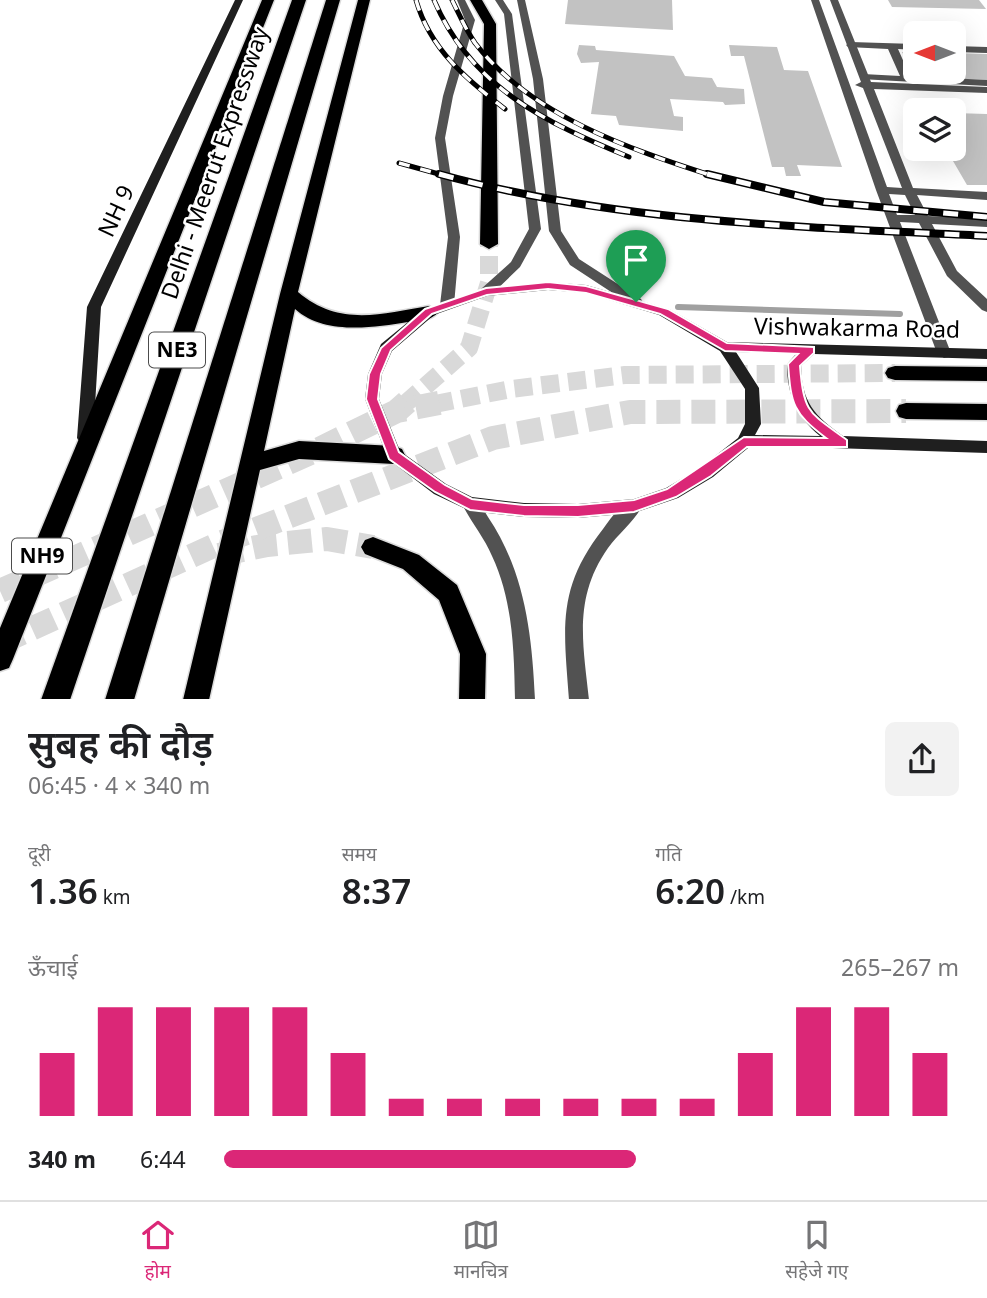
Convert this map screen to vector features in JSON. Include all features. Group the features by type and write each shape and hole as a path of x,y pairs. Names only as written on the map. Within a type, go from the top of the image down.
{"highway":[{"name":"NH9","path":"0,659 268,0"},
{"name":"Delhi - Meerut Expressway","path":"55,699 299,0"},
{"name":"NE3","path":"118,699 333,0"},
{"path":"196,699 289,294 364,0"},
{"path":"476,0 490,24 489,244"},
{"path":"289,294 312,314 364,323 429,312"},
{"path":"895,373 987,374"},
{"path":"906,411 987,412"},
{"path":"252,463 299,450 394,455"},
{"path":"373,547 411,562 447,593 473,654 472,699"}],"main road":[{"name":"NH 9","path":"84,453 94,307 239,0"},
{"path":"548,286 586,289 664,312 725,347 752,388 753,424 744,442 707,472 672,493 634,506 578,511 524,510 470,504 440,489 394,455 372,399 375,374 386,348 429,312 447,305 486,292 548,286"},
{"name":"Vishwakarma Road","path":"725,347 987,354"},
{"path":"810,350 794,364 797,400 811,420 842,444"},
{"path":"744,442 987,447"}],"street":[{"path":"447,305 454,237 440,138 448,96 470,20 461,0"},
{"path":"486,292 516,264 535,229 508,13 499,0"},
{"path":"521,0 538,79 555,231 574,262 636,302"},
{"path":"815,0 882,190 944,353"},
{"path":"834,0 909,192 951,273 987,307"},
{"path":"851,46 903,47"},
{"path":"892,47 903,72"},
{"path":"966,49 987,50"},
{"path":"845,84 903,79"},
{"path":"865,81 987,90"},
{"path":"966,82 987,83"},
{"path":"882,190 987,196"},
{"path":"893,218 987,223"},
{"path":"470,504 491,533 516,592 523,626 526,699"},
{"path":"579,699 573,618 580,584 593,554 611,528 634,506"}],"building":[{"path":"568,0 672,0 673,30 565,24"},
{"path":"888,0 979,0 986,9 892,7"},
{"path":"579,45 595,46 596,50 674,56 685,76 712,78 717,87 744,89 745,104 725,105 723,102 670,99 674,116 683,117 683,131 619,125 616,116 591,114 599,62 581,63 577,54"},
{"path":"729,45 777,47 784,70 808,71 842,167 797,165 801,176 786,176 784,167 772,167 744,56 731,56"},
{"path":"966,53 987,54 987,80 966,79"},
{"path":"966,113 987,114 987,185 967,185 953,161 966,161"}],"waterway":[{"path":"678,307 900,314"}],"tunnel":[{"path":"405,404 469,348 489,283 489,244"},
{"path":"435,404 511,389 625,375 895,373"},
{"path":"398,410 407,402"},
{"path":"0,591 315,451 397,411 444,402"},
{"path":"0,643 220,543 493,438 630,412 906,411"},
{"path":"219,555 267,545 327,539 373,547"}],"railway":[{"path":"416,0 430,33 451,62 505,109"},
{"path":"434,0 468,56 490,79 541,115 629,157"},
{"path":"452,0 475,43 498,68 552,110 615,141 707,174"},
{"path":"399,163 446,176"},
{"path":"439,174 506,190 642,213 780,225 987,236"},
{"path":"707,174 824,202 987,217"},
{"path":"707,174 713,176"}],"route":[{"path":"548,286 586,289 636,302 664,312 725,347 810,350 794,364 793,384 797,400 811,420 842,444 771,440 744,442 707,472 672,493 634,506 578,511 524,510 470,504 440,489 394,455 372,399 375,374 386,348 429,312 486,292 548,286"}]}
